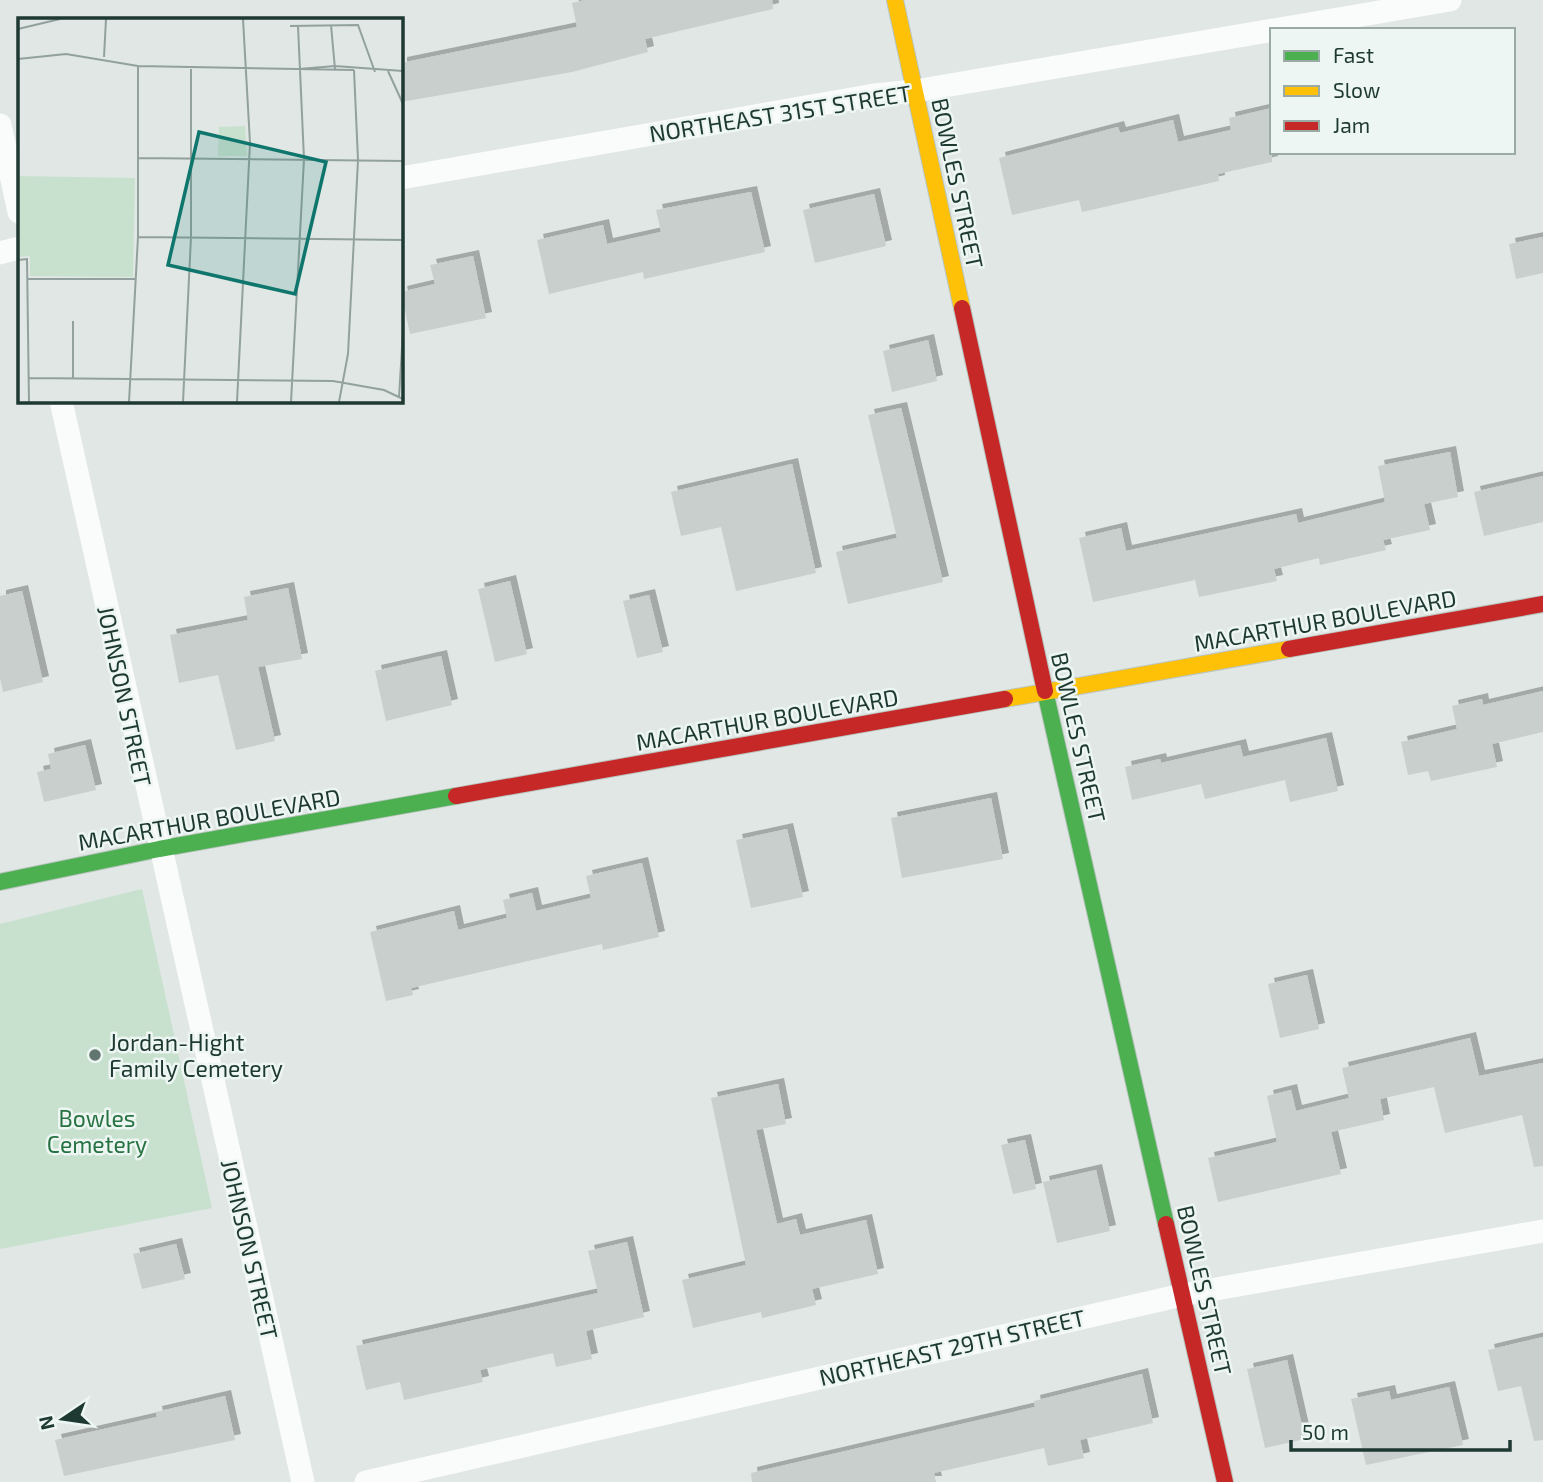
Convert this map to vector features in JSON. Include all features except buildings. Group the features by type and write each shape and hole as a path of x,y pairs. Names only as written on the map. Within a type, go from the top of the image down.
{"main road":[{"name":"BOWLES STREET","path":"895,0 1045,693 1226,1482"},
{"name":"MACARTHUR BOULEVARD","path":"0,882 159,849 1543,604"}],"street":[{"name":"NORTHEAST 31ST STREET","path":"1285,28 1450,0"},
{"name":"NORTHEAST 31ST STREET","path":"402,178 874,95 915,91 1270,31"},
{"path":"0,125 18,207"},
{"path":"0,253 18,248"},
{"name":"JOHNSON STREET","path":"61,402 159,849 303,1482"},
{"name":"NORTHEAST 29TH STREET","path":"366,1482 1182,1296 1543,1231"}],"green space":[{"name":"Bowles Cemetery","path":"142,889 212,1208 0,1249 0,924"}],"traffic: fast":[{"path":"1045,691 1166,1224"},
{"path":"0,882 159,849 456,796"}],"traffic: slow":[{"path":"895,0 962,308"},
{"path":"1005,699 1289,649"}],"traffic: jam":[{"path":"962,308 1045,691"},
{"path":"1289,649 1543,604"},
{"path":"456,796 1005,699"},
{"path":"1166,1224 1225,1482"}],"place":[{"name":"Jordan-Hight Family Cemetery","path":"95,1055"}]}
